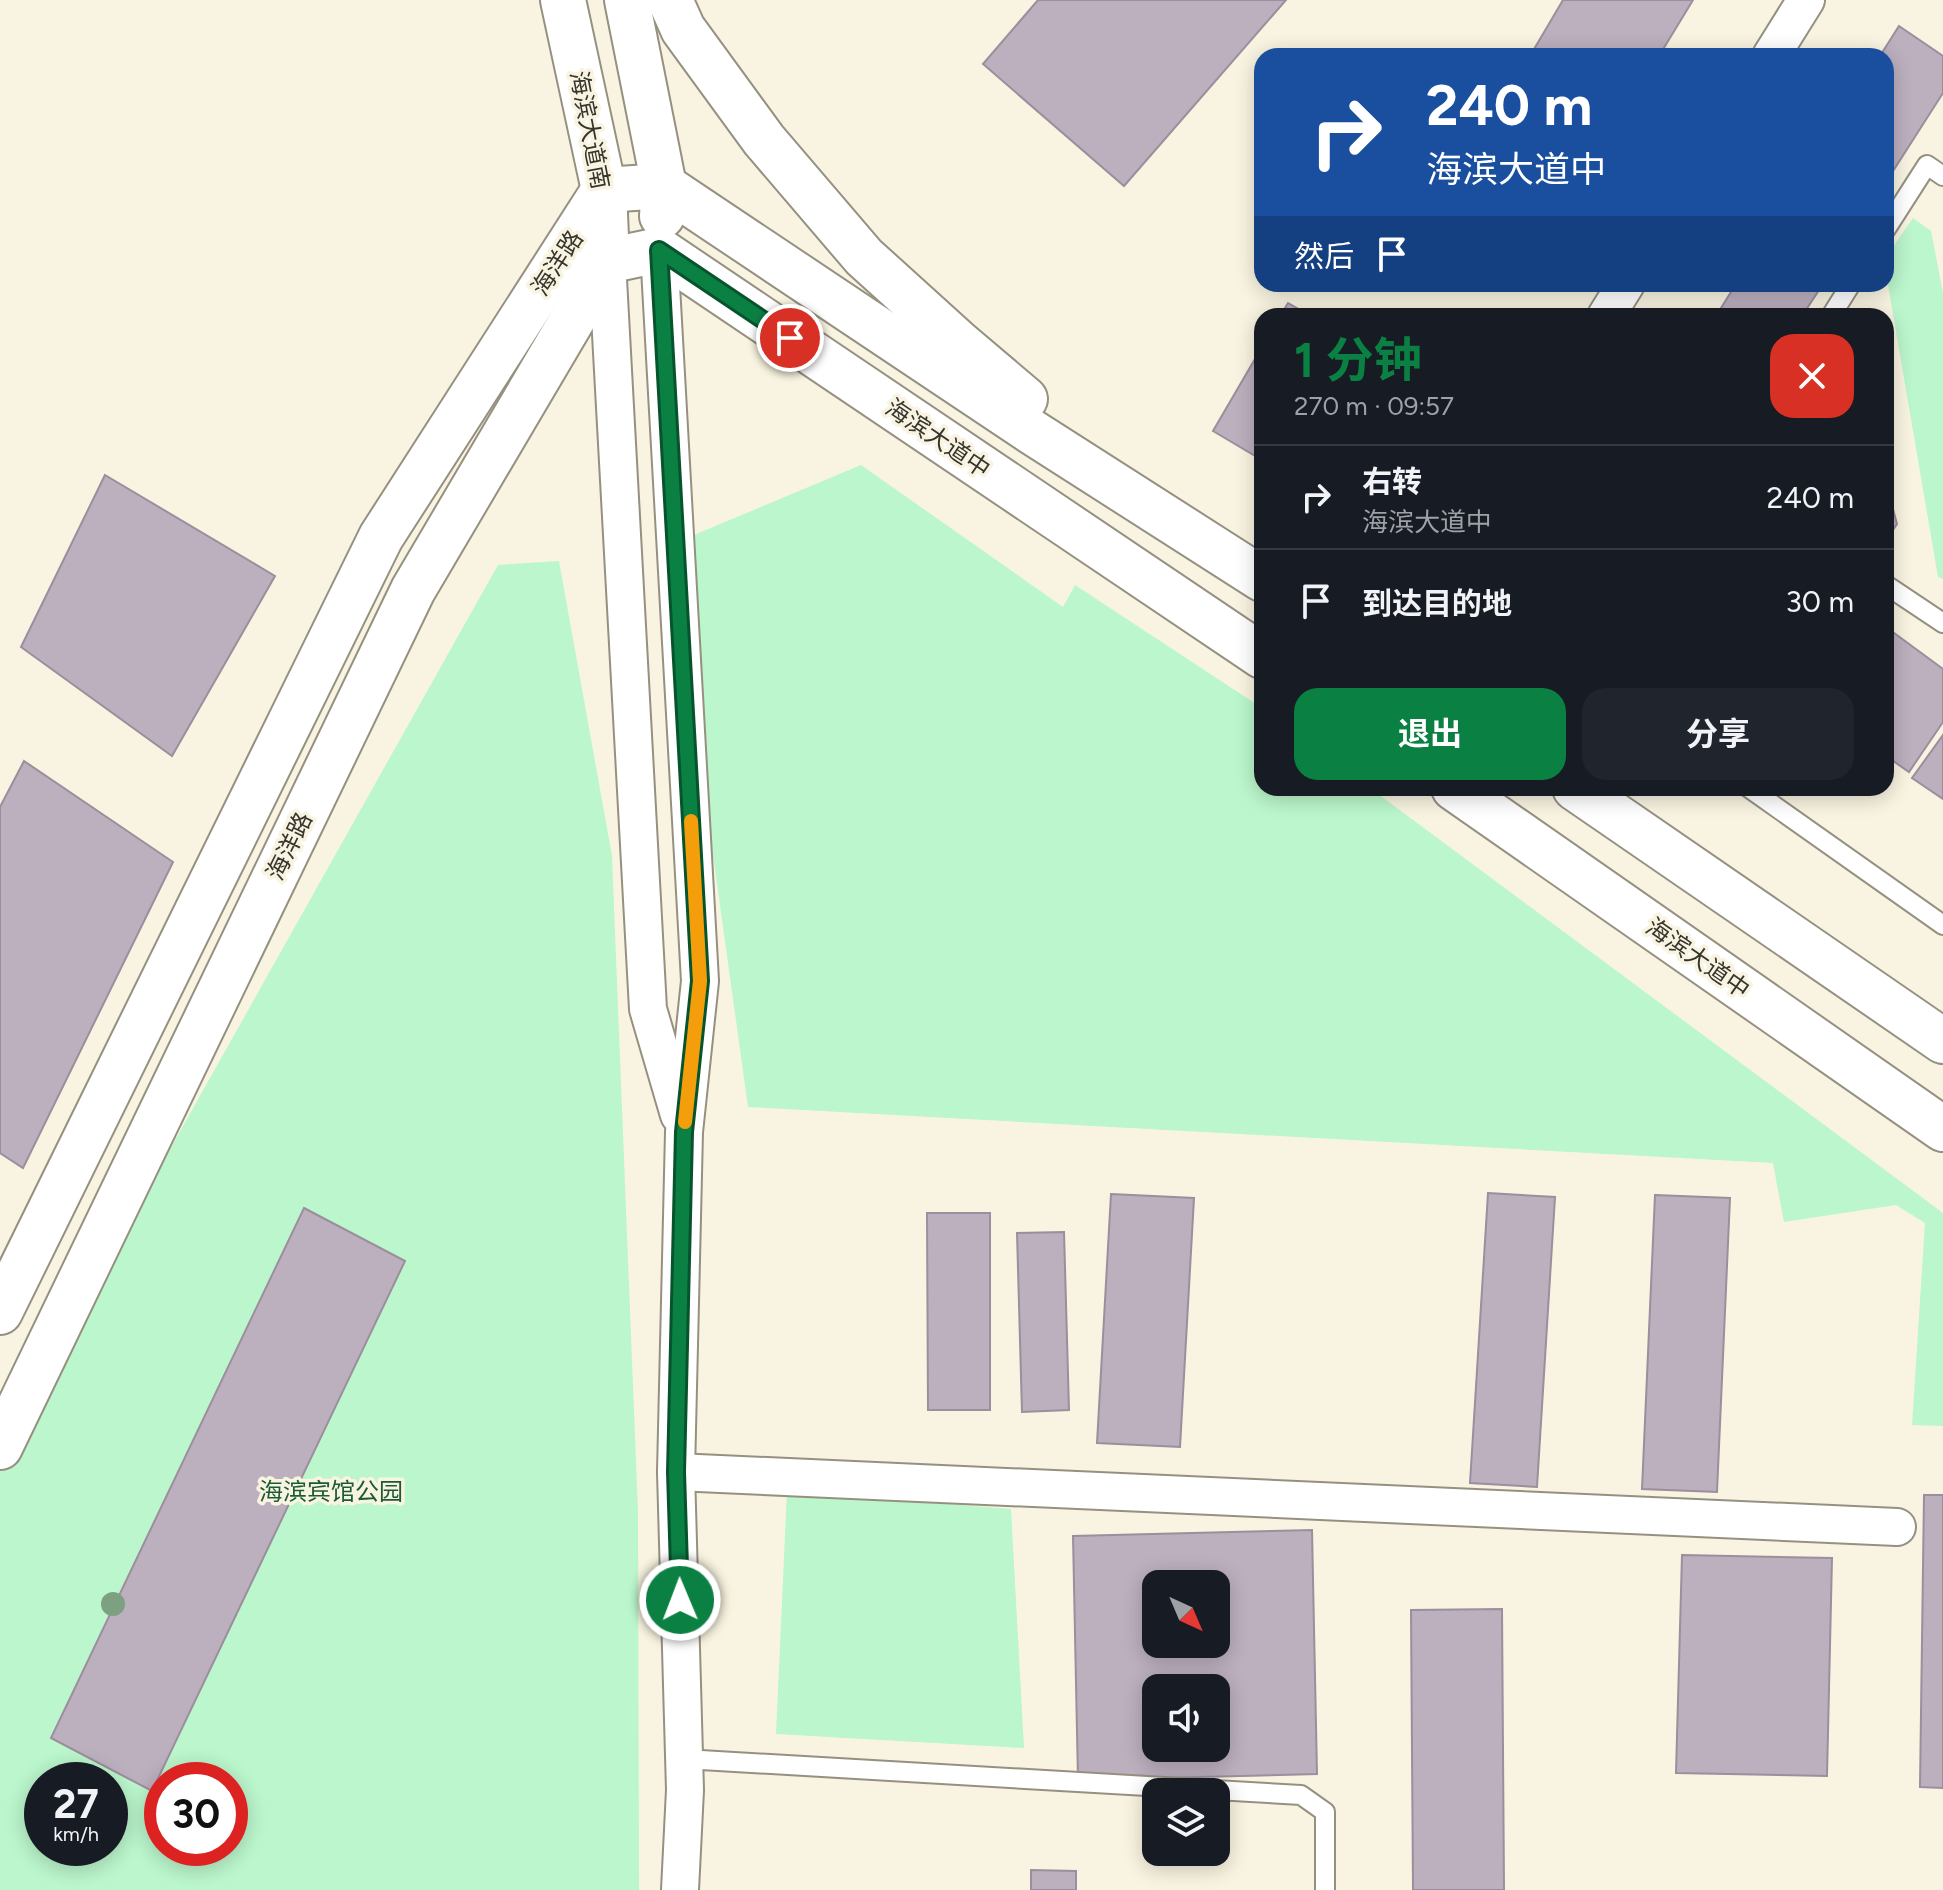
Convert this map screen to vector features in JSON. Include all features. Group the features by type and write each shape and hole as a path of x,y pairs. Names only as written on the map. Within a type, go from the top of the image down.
{"main road":[{"name":"海滨大道南","path":"563,0 604,190 607,261"},
{"path":"607,261 659,250 664,186 627,0"},
{"path":"670,0 683,29 764,140 864,257 959,343 1171,521"},
{"path":"604,190 664,186 1032,432 1254,574"},
{"name":"海洋路","path":"0,1312 381,537 604,190"},
{"name":"海滨大道中","path":"659,250 1254,651"},
{"name":"海洋路","path":"0,1447 413,590 607,261"},
{"name":"海滨大道中","path":"1465,796 1943,1129"},
{"path":"1587,796 1943,1041"}],"street":[{"path":"1776,48 1806,0"},
{"path":"659,250 700,981 684,1132 676,1472 685,1790 680,1890"},
{"path":"607,261 648,1009 684,1132"},
{"path":"676,1472 1897,1527"}],"lane":[{"path":"1894,217 1927,165 1943,176"},
{"path":"1894,590 1943,623"},
{"path":"1760,796 1943,925"},
{"path":"684,1759 1301,1795 1325,1812 1325,1890"}],"green space":[{"path":"1913,218 1931,231 1943,293 1943,579 1938,577 1889,292 1894,292 1894,245"},
{"path":"861,465 1063,607 1075,585 1254,703 1254,796 1381,796 1943,1213 1943,1426 1912,1425 1925,1223 1896,1205 1784,1222 1773,1163 748,1107 670,545"},
{"name":"海滨宾馆公园","path":"559,561 612,856 638,1512 639,1890 0,1890 0,1452 498,565"},
{"path":"787,1491 1011,1509 1024,1748 776,1734"}],"building":[{"path":"1038,0 1286,0 1124,186 983,64"},
{"path":"1563,0 1693,0 1664,48 1535,48"},
{"path":"1899,26 1943,56 1943,93 1894,170 1894,48 1885,48"},
{"path":"1731,292 1818,292 1807,308 1721,308"},
{"path":"1254,361 1254,455 1213,431"},
{"path":"105,475 275,576 172,756 21,647"},
{"path":"1894,633 1943,669 1943,722 1909,772 1894,762"},
{"path":"1943,735 1943,799 1912,778"},
{"path":"24,761 173,862 23,1168 0,1153 0,807"},
{"path":"1488,1193 1555,1197 1537,1487 1470,1483"},
{"path":"1111,1194 1194,1198 1180,1447 1097,1443"},
{"path":"1655,1195 1730,1198 1717,1492 1642,1489"},
{"path":"304,1208 405,1261 166,1762 144,1762 144,1787 128,1778 128,1762 97,1762 51,1738"},
{"path":"927,1213 990,1213 990,1410 928,1410"},
{"path":"1064,1232 1069,1410 1022,1412 1017,1233"},
{"path":"1924,1495 1943,1495 1943,1788 1920,1787"},
{"path":"1312,1530 1317,1774 1078,1780 1073,1536"},
{"path":"1682,1555 1832,1558 1827,1776 1676,1773"},
{"path":"1502,1609 1504,1890 1413,1890 1411,1610"},
{"path":"1031,1870 1076,1871 1076,1890 1031,1890"}],"slow traffic":[{"path":"685,1122 700,981 691,821"}],"route":[{"path":"680,1600 676,1472 684,1132 700,981 659,250 790,338"}]}
